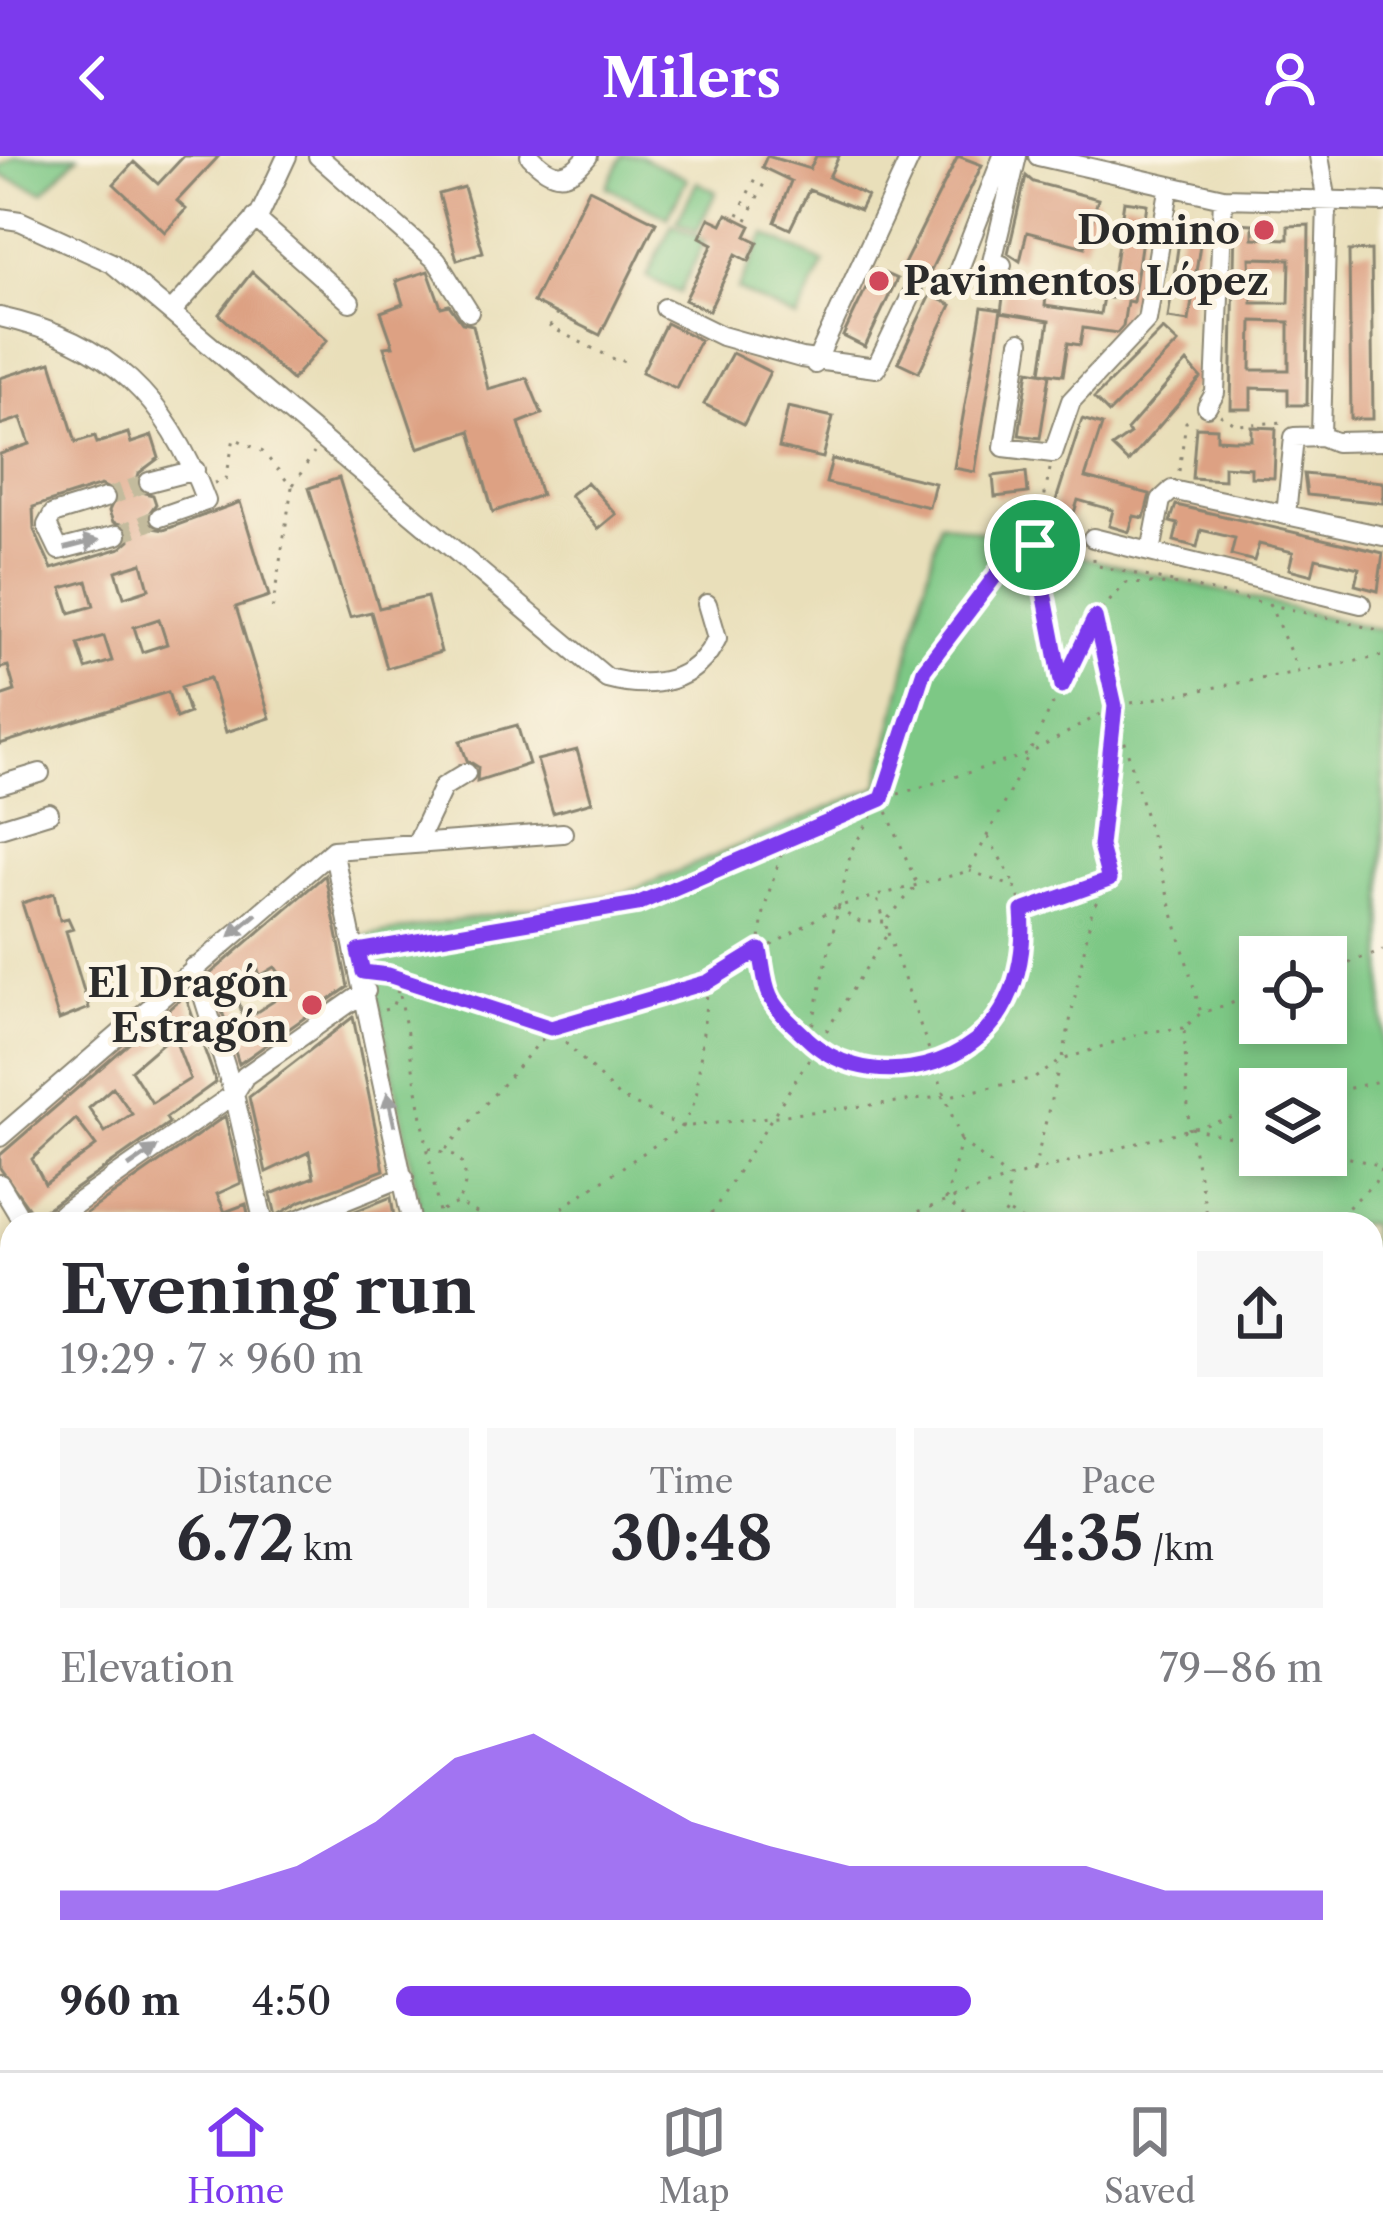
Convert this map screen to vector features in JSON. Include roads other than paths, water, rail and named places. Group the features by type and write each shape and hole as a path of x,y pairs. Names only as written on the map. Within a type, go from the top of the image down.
{"street":[{"path":"172,311 255,218 287,156"},
{"path":"319,156 437,261 470,312"},
{"path":"530,156 547,173 560,177 571,174 588,156"},
{"path":"815,363 911,156"},
{"path":"952,286 1003,156"},
{"path":"1003,265 992,262 1017,156"},
{"path":"1038,156 1169,190 1223,198 1383,202"},
{"path":"1319,156 1327,202 1328,439"},
{"path":"1020,342 1004,447 1053,453 1071,401 1147,320 1169,190"},
{"path":"1207,407 1215,393 1223,198"},
{"path":"0,218 85,248 172,311 607,677 654,684 697,668 716,638 707,604"},
{"path":"255,218 350,302"},
{"path":"665,308 722,336 815,363 876,368 913,292"},
{"path":"0,317 35,326 116,367 148,392 176,428 201,486"},
{"path":"1286,514 1294,437 1383,441 1383,424"},
{"path":"149,482 201,486"},
{"path":"160,517 201,486"},
{"path":"1151,552 1161,500 1172,490 1383,536"},
{"path":"105,498 53,514 46,525 59,550 117,535"},
{"path":"1094,538 1361,604"},
{"path":"0,785 40,773"},
{"path":"417,842 442,787 466,773"},
{"path":"0,828 49,813"},
{"path":"0,1137 333,850 563,833"},
{"path":"333,850 410,1212"},
{"path":"194,967 233,1094 261,1212"},
{"path":"64,1212 233,1094 245,1076 364,981"},
{"path":"317,1212 404,1177"},
{"path":"0,1184 18,1212"}],"tunnel":[{"path":"105,498 149,482"},
{"path":"117,535 160,517"}],"place":[{"name":"Domino","path":"1264,230"},
{"name":"Pavimentos López","path":"879,281"},
{"name":"El Dragón Estragón","path":"312,1005"}]}
